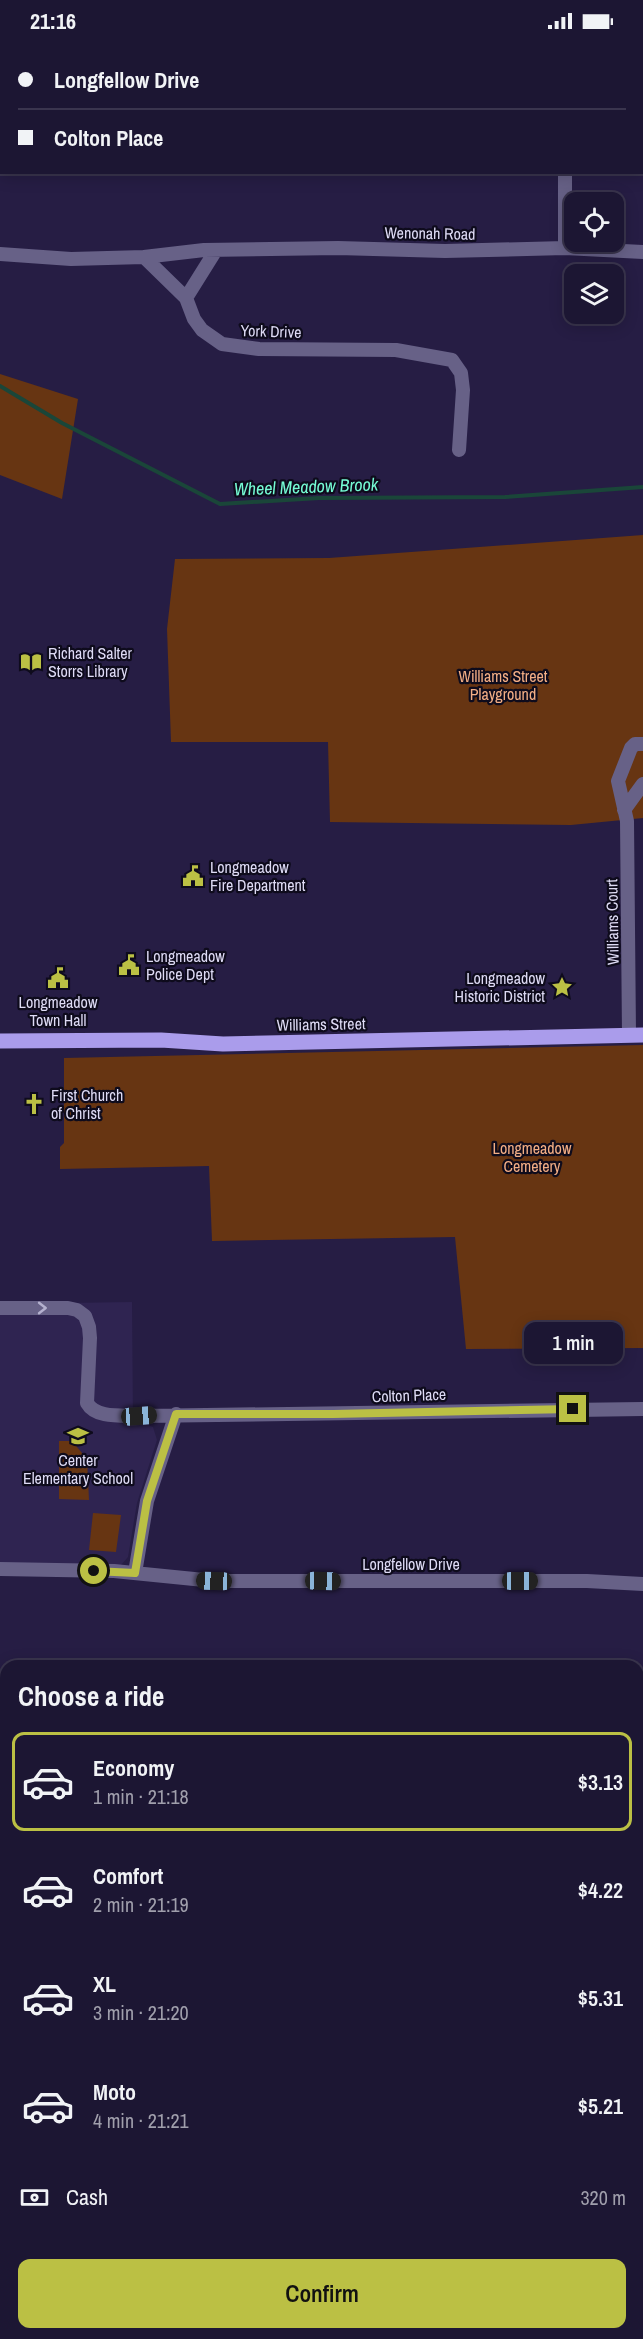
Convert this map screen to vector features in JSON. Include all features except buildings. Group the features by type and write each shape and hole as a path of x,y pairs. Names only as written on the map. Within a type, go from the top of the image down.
{"main road":[{"name":"Williams Street","path":"0,1041 161,1040 223,1044 636,1035"}],"street":[{"path":"565,174 565,192"},
{"name":"Wenonah Road","path":"144,257 216,250 367,248 455,251 564,248"},
{"path":"186,298 216,250"},
{"name":"Wenonah Road","path":"624,251 643,252"},
{"path":"0,254 71,259 144,257"},
{"name":"York Drive","path":"144,257 186,298 194,319 202,330 217,341 232,346 271,349 396,350 452,360 461,373 463,390 459,450"},
{"name":"Williams Court","path":"636,1035 627,821 619,791 620,775 631,748 634,744 643,744"},
{"path":"624,810 643,784"},
{"name":"Colton Place","path":"0,1308 68,1308 82,1314 87,1322 90,1338 87,1403 90,1408 102,1414 139,1416 643,1409"},
{"path":"135,1573 147,1501 176,1414"},
{"name":"Longfellow Drive","path":"0,1569 135,1573 214,1581 587,1581 643,1584"}],"shaded area":[{"name":"Center Elementary School","path":"132,1302 133,1422 141,1422 153,1427 157,1440 137,1503 128,1557 121,1565 0,1569 0,1304"}],"green space":[{"path":"0,374 78,399 62,499 0,475"},
{"name":"Williams Street Playground","path":"643,535 643,818 571,825 330,822 328,742 171,742 167,629 175,559 329,558"},
{"name":"Longmeadow Cemetery","path":"643,1045 643,1348 466,1349 455,1237 212,1241 209,1166 60,1169 60,1147 64,1143 64,1058"},
{"path":"59,1441 72,1441 87,1459 89,1500 59,1499"},
{"path":"93,1513 121,1515 116,1552 89,1550"}],"waterway":[{"name":"Wheel Meadow Brook","path":"0,386 62,423 220,504 319,498 505,497 643,487"}],"place":[{"name":"Richard Salter Storrs Library","path":"31,662"},
{"name":"Longmeadow Fire Department","path":"193,876"},
{"name":"Longmeadow Police Dept","path":"129,965"},
{"name":"Longmeadow Town Hall","path":"58,978"},
{"name":"Longmeadow Historic District","path":"562,987"},
{"name":"First Church of Christ","path":"34,1104"},
{"name":"Center Elementary School","path":"78,1436"}],"route":[{"path":"94,1571 135,1573 147,1501 176,1414 333,1414 573,1409"}]}
